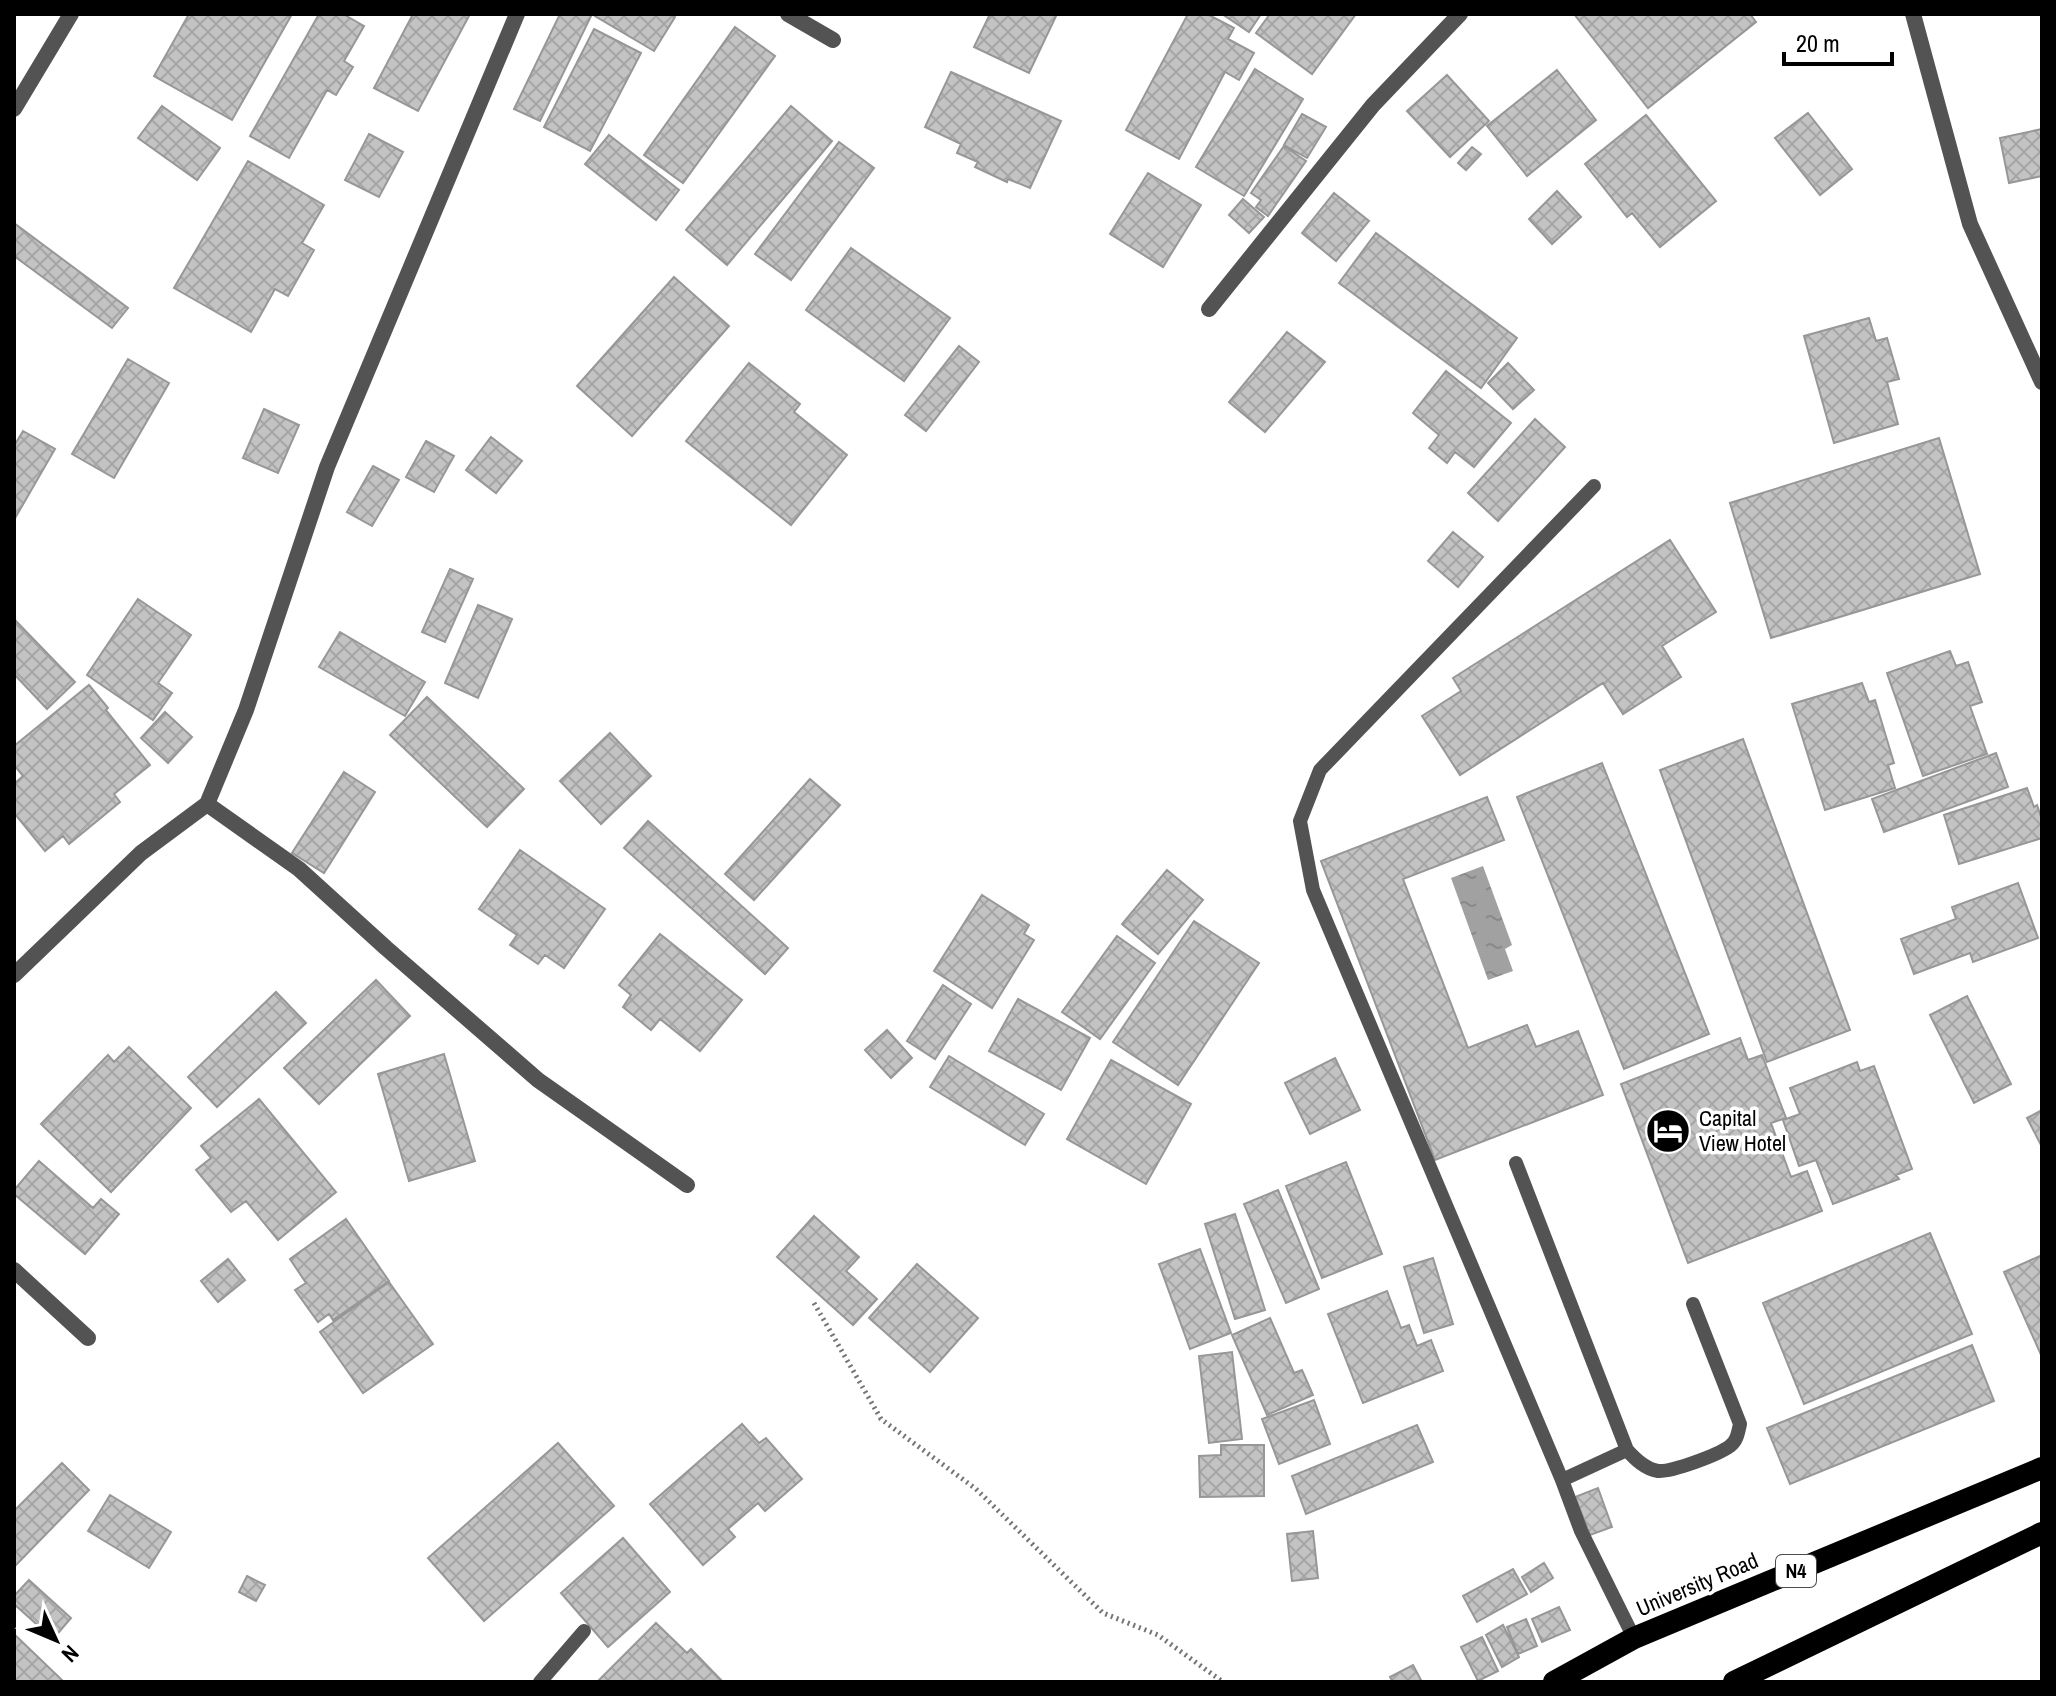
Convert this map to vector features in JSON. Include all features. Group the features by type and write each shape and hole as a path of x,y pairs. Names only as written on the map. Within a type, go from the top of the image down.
{"highway":[{"name":"University Road","path":"1554,1682 1634,1638 2042,1468"},
{"path":"1734,1682 2042,1533"}],"street":[{"path":"14,109 71,14"},
{"path":"14,975 141,853 207,804 246,710 327,467 517,14"},
{"path":"788,14 833,40"},
{"path":"1209,309 1373,105 1460,14"},
{"path":"1913,14 1970,224 2042,382"},
{"path":"207,804 299,869 538,1080 687,1185"},
{"path":"14,1270 88,1338"}],"lane":[{"path":"1594,486 1320,770 1300,821 1313,890 1581,1531 1634,1638"},
{"path":"1516,1163 1627,1450 1638,1462 1656,1471 1671,1470 1729,1447 1737,1439 1740,1424 1693,1304"},
{"path":"1562,1480 1627,1450"},
{"path":"540,1682 584,1631"}],"path":[{"path":"814,1303 881,1419 976,1489 1103,1613 1158,1635 1223,1682"}],"water":[{"path":"1483,866 1512,945 1505,949 1513,971 1488,980 1451,878"}],"building":[{"path":"189,14 292,14 232,120 154,76"},
{"path":"319,14 343,14 364,26 344,61 353,67 336,95 327,90 289,158 250,136"},
{"path":"413,14 470,14 418,111 374,88"},
{"path":"560,14 592,14 540,121 514,109"},
{"path":"596,14 670,14 675,17 654,51"},
{"path":"990,14 1057,14 1029,73 974,47"},
{"path":"1188,14 1207,14 1234,28 1228,39 1254,53 1239,80 1225,72 1179,159 1126,130"},
{"path":"1222,14 1261,14 1249,32"},
{"path":"1270,14 1356,14 1312,74 1256,33"},
{"path":"1574,14 1750,14 1756,22 1648,108"},
{"path":"735,27 775,56 683,183 644,155"},
{"path":"594,29 641,53 590,151 544,127"},
{"path":"1255,69 1303,99 1244,196 1196,167"},
{"path":"1557,70 1596,120 1527,176 1487,126"},
{"path":"951,72 1061,121 1030,188 1008,179 1007,182 975,167 978,162 957,153 961,144 925,127"},
{"path":"1447,75 1489,121 1450,157 1407,111"},
{"path":"162,106 220,148 197,180 138,138"},
{"path":"791,106 832,141 727,265 686,230"},
{"path":"1808,113 1852,169 1820,195 1775,138"},
{"path":"1302,114 1326,127 1307,158 1284,145"},
{"path":"1646,115 1716,201 1660,247 1632,213 1627,217 1585,164"},
{"path":"2042,129 2042,176 2009,183 2000,138"},
{"path":"369,134 403,152 379,197 345,180"},
{"path":"609,135 679,190 656,220 585,164"},
{"path":"839,142 874,168 791,280 755,254"},
{"path":"1284,146 1306,161 1268,216 1256,207 1261,200 1251,193"},
{"path":"1472,147 1481,154 1466,170 1458,163"},
{"path":"248,161 324,205 302,243 314,250 288,296 275,289 251,332 174,288"},
{"path":"1148,173 1201,205 1163,267 1110,234"},
{"path":"1557,191 1581,217 1552,244 1529,219"},
{"path":"1334,193 1369,221 1336,261 1302,233"},
{"path":"1243,199 1264,217 1249,233 1229,215"},
{"path":"14,223 128,308 112,328 14,256"},
{"path":"1376,233 1517,338 1481,388 1339,283"},
{"path":"851,248 950,318 904,381 806,310"},
{"path":"674,277 729,326 632,436 577,386"},
{"path":"1869,318 1876,341 1887,338 1899,379 1887,382 1898,424 1834,443 1804,336"},
{"path":"1287,332 1325,362 1265,432 1229,402"},
{"path":"959,346 979,362 926,431 905,415"},
{"path":"128,359 169,383 114,478 72,454"},
{"path":"749,363 800,404 794,412 847,455 791,525 686,441"},
{"path":"1508,363 1534,390 1513,409 1488,383"},
{"path":"1446,371 1511,423 1474,467 1455,452 1447,463 1429,448 1439,435 1413,413"},
{"path":"264,409 299,425 278,473 243,458"},
{"path":"1535,419 1565,447 1498,521 1468,493"},
{"path":"23,431 55,449 14,520 14,446"},
{"path":"491,437 522,461 496,493 466,470"},
{"path":"1939,438 1980,574 1771,638 1730,503"},
{"path":"426,441 454,456 434,492 406,477"},
{"path":"373,466 399,480 372,526 347,512"},
{"path":"1453,532 1483,557 1458,587 1428,561"},
{"path":"1670,540 1716,612 1662,646 1681,677 1623,714 1603,683 1460,775 1422,716 1461,691 1453,678"},
{"path":"450,569 473,579 445,642 422,632"},
{"path":"138,599 191,635 158,683 172,693 153,720 87,675"},
{"path":"478,605 512,619 478,698 445,683"},
{"path":"14,619 75,682 47,709 14,674"},
{"path":"340,632 425,682 405,716 319,667"},
{"path":"1950,651 1956,666 1968,662 1982,702 1970,706 1987,754 1923,776 1887,673"},
{"path":"1862,683 1869,702 1875,700 1894,763 1888,765 1895,788 1825,810 1792,704"},
{"path":"89,685 150,765 114,794 120,802 69,844 63,836 45,851 14,813 14,784 23,776 14,765 14,746"},
{"path":"427,697 524,789 487,827 390,735"},
{"path":"165,712 192,737 168,763 141,738"},
{"path":"610,733 651,776 601,824 560,781"},
{"path":"1743,739 1850,1030 1767,1062 1660,770"},
{"path":"1996,753 2008,787 1884,832 1872,799"},
{"path":"1602,763 1709,1034 1624,1069 1517,797"},
{"path":"344,772 375,792 324,873 292,853"},
{"path":"810,779 840,805 754,900 725,874"},
{"path":"2027,788 2042,820 2042,838 1959,864 1944,815"},
{"path":"1487,797 1504,840 1403,879 1468,1048 1527,1025 1536,1047 1578,1031 1603,1095 1435,1160 1321,861"},
{"path":"648,821 788,948 765,974 624,848"},
{"path":"520,850 605,909 564,968 545,955 538,964 510,945 517,935 479,909"},
{"path":"1167,870 1203,900 1158,954 1122,924"},
{"path":"2018,883 2038,938 1973,962 1970,953 1914,974 1901,939 1956,919 1952,907"},
{"path":"982,895 1029,925 1024,934 1034,940 992,1008 934,971"},
{"path":"1194,921 1259,963 1178,1085 1113,1042"},
{"path":"660,934 742,1000 700,1051 660,1019 651,1030 623,1007 631,995 619,985"},
{"path":"1117,936 1155,963 1100,1039 1062,1012"},
{"path":"376,980 410,1016 319,1104 284,1068"},
{"path":"943,985 971,1004 935,1059 907,1041"},
{"path":"276,992 306,1023 217,1107 188,1077"},
{"path":"1967,996 2011,1084 1974,1103 1930,1015"},
{"path":"1018,999 1090,1038 1061,1090 989,1051"},
{"path":"887,1030 912,1058 891,1078 865,1050"},
{"path":"1740,1038 1748,1060 1762,1055 1786,1118 1771,1123 1791,1177 1807,1171 1822,1211 1688,1263 1621,1084"},
{"path":"129,1047 191,1108 111,1192 41,1124 108,1055 114,1062"},
{"path":"444,1054 475,1161 409,1181 378,1074"},
{"path":"949,1056 1044,1114 1025,1145 930,1087"},
{"path":"1335,1058 1360,1110 1310,1134 1285,1083"},
{"path":"1111,1060 1191,1104 1146,1184 1067,1139"},
{"path":"1857,1062 1860,1071 1874,1066 1912,1169 1896,1175 1899,1179 1833,1204 1816,1160 1799,1166 1783,1120 1800,1114 1790,1088"},
{"path":"259,1099 336,1192 278,1240 246,1201 231,1212 196,1170 211,1158 201,1146"},
{"path":"2042,1110 2042,1147 2027,1118"},
{"path":"39,1161 93,1208 101,1199 119,1214 85,1254 14,1194 14,1190"},
{"path":"1346,1162 1382,1254 1322,1278 1286,1186"},
{"path":"1278,1190 1319,1289 1286,1303 1244,1204"},
{"path":"1235,1214 1265,1310 1235,1319 1205,1224"},
{"path":"814,1216 859,1257 846,1271 877,1299 853,1325 777,1257"},
{"path":"346,1219 389,1281 333,1320 329,1314 318,1322 295,1290 306,1283 290,1259"},
{"path":"1930,1233 1972,1334 1804,1404 1763,1303"},
{"path":"1200,1249 1231,1333 1190,1349 1159,1264"},
{"path":"2042,1255 2042,1357 2004,1272"},
{"path":"1433,1258 1453,1324 1424,1333 1404,1267"},
{"path":"228,1259 245,1280 218,1302 201,1281"},
{"path":"917,1264 978,1318 930,1372 869,1318"},
{"path":"389,1282 433,1344 363,1393 320,1332"},
{"path":"1387,1291 1401,1328 1409,1325 1417,1346 1431,1340 1443,1371 1363,1403 1328,1314"},
{"path":"1270,1318 1294,1373 1302,1370 1313,1395 1267,1415 1232,1335"},
{"path":"1972,1345 1994,1401 1790,1484 1767,1428"},
{"path":"1232,1352 1242,1439 1209,1443 1199,1356"},
{"path":"1314,1400 1330,1444 1279,1464 1262,1419"},
{"path":"742,1424 759,1443 766,1438 802,1479 765,1511 758,1503 728,1529 735,1537 703,1565 650,1504"},
{"path":"1417,1425 1433,1462 1306,1514 1292,1476"},
{"path":"558,1443 614,1506 484,1621 428,1558"},
{"path":"1221,1445 1264,1445 1264,1496 1200,1497 1199,1456 1221,1455"},
{"path":"62,1463 89,1490 14,1567 14,1511"},
{"path":"1598,1488 1612,1527 1590,1535 1575,1497"},
{"path":"110,1495 171,1532 149,1568 88,1531"},
{"path":"1313,1531 1318,1578 1292,1581 1287,1534"},
{"path":"623,1538 670,1592 608,1647 561,1593"},
{"path":"1544,1563 1553,1578 1531,1592 1522,1577"},
{"path":"1513,1569 1527,1594 1477,1622 1463,1596"},
{"path":"247,1576 265,1585 256,1601 239,1592"},
{"path":"29,1580 71,1618 53,1639 14,1604 14,1596"},
{"path":"1559,1607 1570,1630 1542,1642 1532,1619"},
{"path":"1526,1619 1537,1646 1518,1654 1507,1627"},
{"path":"656,1623 687,1653 691,1649 723,1682 597,1682"},
{"path":"1503,1625 1519,1657 1502,1667 1486,1635"},
{"path":"14,1634 64,1682 14,1682"},
{"path":"1482,1637 1498,1671 1478,1681 1461,1647"},
{"path":"1413,1665 1422,1682 1393,1682 1390,1677"}],"place":[{"name":"Capital View Hotel","path":"1668,1131"}]}
